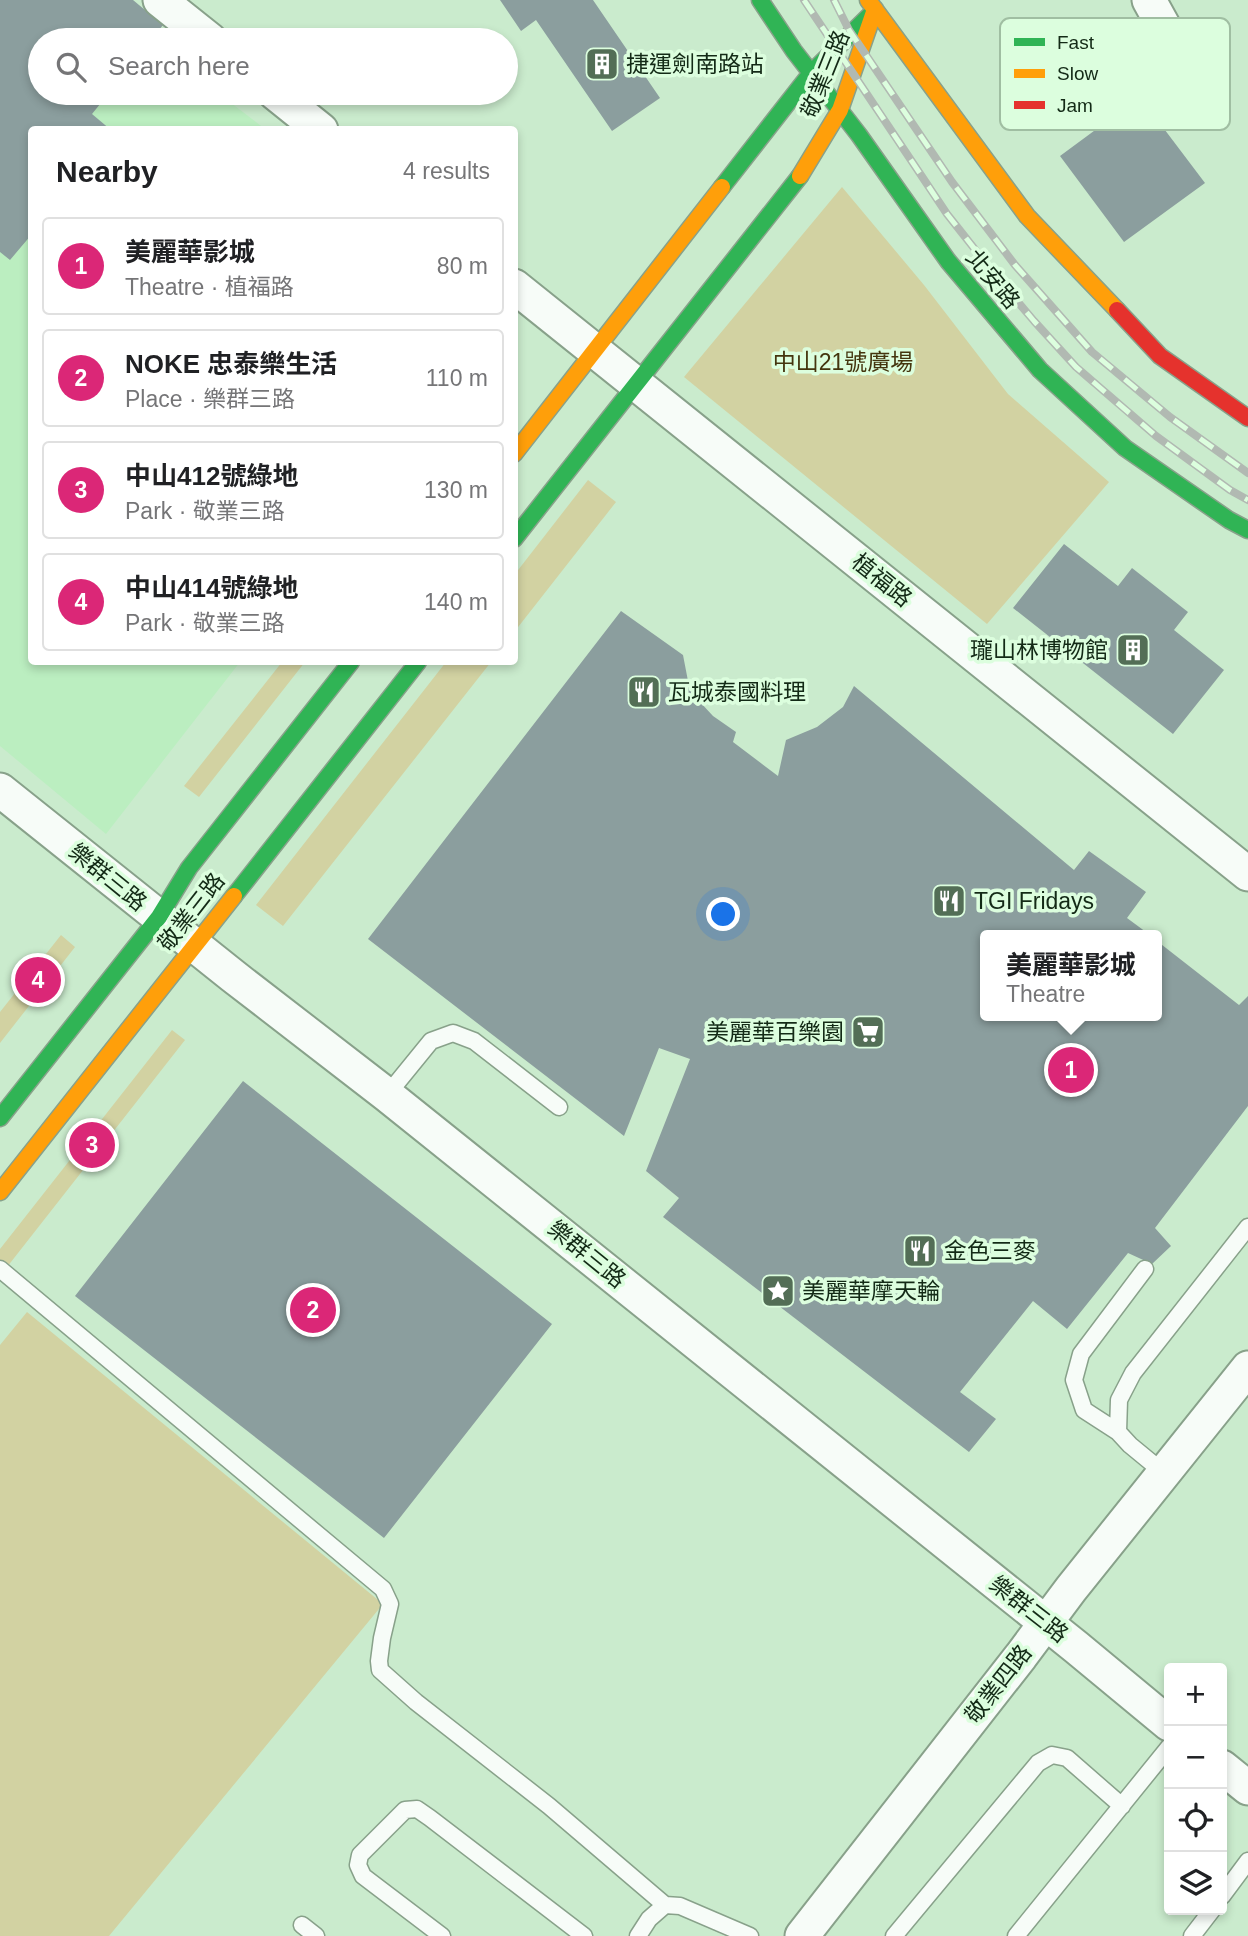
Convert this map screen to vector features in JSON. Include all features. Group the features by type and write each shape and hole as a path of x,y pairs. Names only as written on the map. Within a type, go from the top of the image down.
{"street":[{"path":"160,0 195,28"},
{"name":"北安路","path":"760,0 948,261 1040,370 1125,448 1229,520 1248,530"},
{"path":"1149,0 1159,18"},
{"path":"874,3 1027,216 1160,356 1248,418"},
{"name":"敬業三路","path":"518,449 811,73 874,3"},
{"name":"敬業三路","path":"518,534 806,169 840,110 874,3"},
{"path":"290,105 316,126"},
{"name":"植福路","path":"518,289 1248,874"},
{"name":"敬業三路","path":"0,1118 159,918 189,868 349,665"},
{"name":"敬業三路","path":"0,1192 416,665"},
{"name":"樂群三路","path":"0,790 159,918 387,1095 1046,1622 1164,1720"},
{"name":"敬業四路","path":"802,1936 1248,1368"},
{"path":"1227,1771 1248,1788"}],"lane":[{"path":"387,1095 431,1041 453,1033 474,1041 559,1107"},
{"path":"1118,1432 1119,1400 1133,1373 1248,1227"},
{"path":"0,1269 383,1589 390,1604 380,1650 380,1670 666,1905 680,1906 750,1936"},
{"path":"1145,1269 1081,1353 1074,1380 1084,1410 1118,1432 1164,1473"},
{"path":"1016,1936 1164,1753"},
{"path":"894,1936 1038,1763 1052,1755 1067,1758 1122,1806"},
{"path":"442,1936 363,1876 358,1865 360,1856 405,1810 417,1809 430,1818 584,1936"},
{"path":"1227,1889 1248,1861"},
{"path":"638,1936 649,1919 666,1905"},
{"path":"1192,1936 1208,1915"},
{"path":"302,1925 316,1936"}],"shaded area":[{"path":"0,0 99,0 135,28 28,28 28,105 234,105 261,126 28,126 28,665 238,665 106,834 0,746"}],"green space":[{"name":"中山21號廣場","path":"842,187 924,285 1008,394 1109,482 987,624 684,377"},
{"path":"588,480 616,502 518,627 518,570"},
{"path":"280,665 303,665 199,797 184,786"},
{"path":"444,665 489,665 283,926 256,905"},
{"path":"61,935 75,947 0,1043 0,1012"},
{"path":"172,1030 185,1040 0,1276 0,1249"},
{"path":"27,1312 383,1604 109,1936 0,1936 0,1345"}],"building":[{"path":"0,0 133,0 163,25 161,28 28,28 28,105 99,105 92,114 106,126 28,126 28,239 10,260 0,252"},
{"name":"捷運劍南路站","path":"500,0 593,0 660,98 612,131 536,20 521,31"},
{"path":"1095,130 1165,130 1205,183 1124,242 1060,156"},
{"name":"瓏山林博物館","path":"1064,544 1118,586 1132,568 1188,612 1174,630 1224,670 1173,734 1013,608"},
{"name":"美麗華百樂園","path":"621,611 683,655 688,681 700,702 713,716 736,732 733,742 778,776 786,740 817,727 843,707 854,686 1074,870 1089,851 1146,892 1127,918 1143,930 980,930 980,1021 1162,1021 1162,945 1239,1005 1248,996 1248,1106 1155,1228 1171,1246 1152,1264 1128,1253 1067,1329 1033,1301 960,1392 996,1419 969,1452 663,1217 679,1198 646,1171 690,1059 659,1048 624,1136 368,939"},
{"path":"243,1081 552,1324 384,1538 75,1296"}],"railway":[{"path":"804,0 947,214 1034,321 1076,367 1156,436 1248,500"},
{"path":"834,0 849,30 952,182 1015,265 1092,352 1170,417 1248,473"}],"traffic: fast":[{"path":"760,0 794,51 859,135 948,261 1040,370 1125,448 1229,520 1248,530"},
{"path":"722,187 811,73 869,16"},
{"path":"518,534 800,176"},
{"path":"0,1118 159,917 189,868 349,665"},
{"path":"234,896 416,665"}],"traffic: slow":[{"path":"868,0 1027,216 1117,310"},
{"path":"800,176 840,110 875,9"},
{"path":"518,449 722,187"},
{"path":"0,1192 234,896"}],"traffic: jam":[{"path":"1117,310 1160,356 1248,418"}],"place":[{"name":"捷運劍南路站","path":"602,64"},
{"name":"瓏山林博物館","path":"1133,650"},
{"name":"瓦城泰國料理","path":"644,692"},
{"name":"TGI Fridays","path":"949,901"},
{"name":"中山414號綠地","path":"38,980"},
{"name":"美麗華百樂園","path":"868,1032"},
{"name":"美麗華影城","path":"1071,1070"},
{"name":"中山412號綠地","path":"92,1145"},
{"name":"金色三麥","path":"920,1251"},
{"name":"美麗華摩天輪","path":"778,1291"},
{"name":"NOKE 忠泰樂生活","path":"313,1310"}]}
